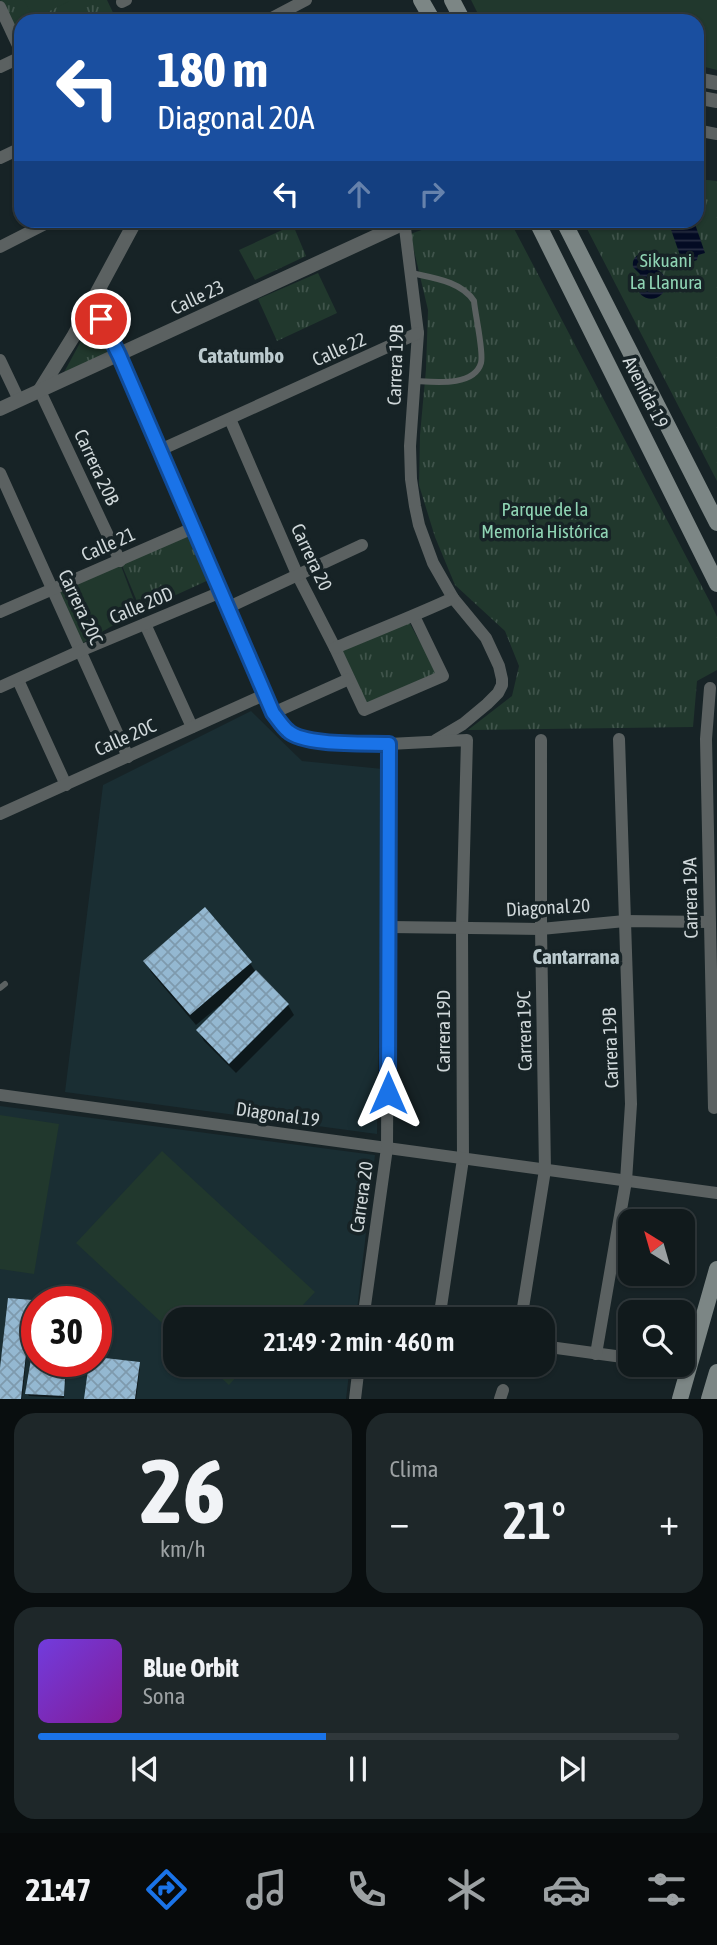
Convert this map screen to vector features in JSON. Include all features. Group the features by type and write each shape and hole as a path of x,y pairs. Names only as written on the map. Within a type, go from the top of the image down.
{"main road":[{"name":"Avenida 19","path":"540,228 717,584"},
{"name":"Avenida 19","path":"568,228 717,523"},
{"path":"695,1332 717,1269"},
{"path":"709,1399 717,1372"},
{"path":"680,1399 682,1377"}],"street":[{"path":"283,5 306,0"},
{"path":"0,7 14,38"},
{"path":"0,247 37,228"},
{"path":"40,391 73,337 132,228"},
{"name":"Calle 23","path":"0,409 392,228"},
{"name":"Carrera 19B","path":"408,228 418,333 411,486 419,526 433,563 453,598"},
{"path":"92,301 119,355 273,713 290,733 332,743 436,741 476,715 498,693 502,685 499,666 486,638 453,598 335,648"},
{"name":"Calle 22","path":"160,450 418,333"},
{"path":"0,360 19,400"},
{"name":"Carrera 20B","path":"40,391 120,561"},
{"name":"Carrera 20","path":"230,418 297,574 364,710 443,676 414,616"},
{"name":"Carrera 20C","path":"0,473 128,757"},
{"name":"Calle 21","path":"0,612 193,528"},
{"path":"229,607 362,545"},
{"name":"Calle 20D","path":"0,687 221,592"},
{"path":"145,624 192,727"},
{"path":"273,713 349,679"},
{"path":"18,680 66,785"},
{"name":"Carrera 19A","path":"710,688 706,739 714,1108"},
{"name":"Calle 20C","path":"1,812 266,694"},
{"name":"Carrera 19B","path":"596,1354 626,1181 631,1104 619,739"},
{"name":"Carrera 19D","path":"436,741 467,740 462,928 463,1159 441,1307"},
{"name":"Carrera 19C","path":"523,1307 545,1170 541,740"},
{"name":"Carrera 20","path":"365,1307 387,1149 389,744"},
{"name":"Diagonal 20","path":"389,927 541,929 625,922 709,922"},
{"name":"Diagonal 19","path":"0,1095 717,1193"},
{"path":"555,1348 618,1357"},
{"path":"355,1399 358,1377"}],"lane":[{"path":"411,273 463,288 469,294 474,301 481,349 481,363 463,380 415,381"}],"shaded area":[{"path":"251,711 302,761 383,769 377,1134 65,1092 103,785"},
{"path":"0,1106 375,1155 357,1307 163,1307 163,1377 349,1377 346,1399 0,1399"}],"green space":[{"path":"0,0 107,0 114,14 14,14 14,27"},
{"path":"24,0 71,0 44,14 31,14"},
{"path":"471,0 717,0 717,70 704,67 704,14 478,14"},
{"name":"Sikuani La Llanura","path":"704,180 717,181 717,481 587,228 704,228"},
{"path":"287,228 294,228 306,256 255,280 239,250"},
{"name":"Parque de la Memoria Histórica","path":"428,228 514,228 717,617 717,670 697,681 693,727 468,730 512,696 519,666 505,631 455,585 435,537 419,485 428,310 410,234"},
{"path":"318,273 337,313 277,341 258,299"},
{"path":"93,319 112,357 62,376"},
{"path":"193,531 213,578 141,611 121,563"},
{"path":"120,563 138,611 81,644 58,593"},
{"path":"409,622 439,677 366,706 340,648"},
{"path":"0,1115 59,1124 34,1274 0,1269"},
{"path":"162,1151 315,1292 301,1307 163,1307 163,1324 76,1243"},
{"path":"220,1377 236,1377 229,1385"}],"water":[{"path":"670,228 696,228 705,253 698,255 697,260 682,261"},
{"path":"644,253 652,259 653,268 661,272 667,280 660,296 654,298 642,296 638,291 640,274 633,267 633,262 637,256"}],"building":[{"path":"205,907 252,962 190,1015 143,961"},
{"path":"256,970 289,1004 229,1064 196,1030"},
{"path":"8,1298 21,1299 21,1377 23,1377 21,1399 0,1399 0,1368"},
{"path":"112,1359 140,1362 135,1399 84,1399 87,1377 112,1377"},
{"path":"28,1377 65,1377 64,1396 25,1394"}],"district":[{"name":"Catatumbo","path":"241,355"},
{"name":"Cantarrana","path":"576,956"}],"route":[{"path":"101,319 273,713 290,733 311,739 332,743 389,744 388,1093"}]}
